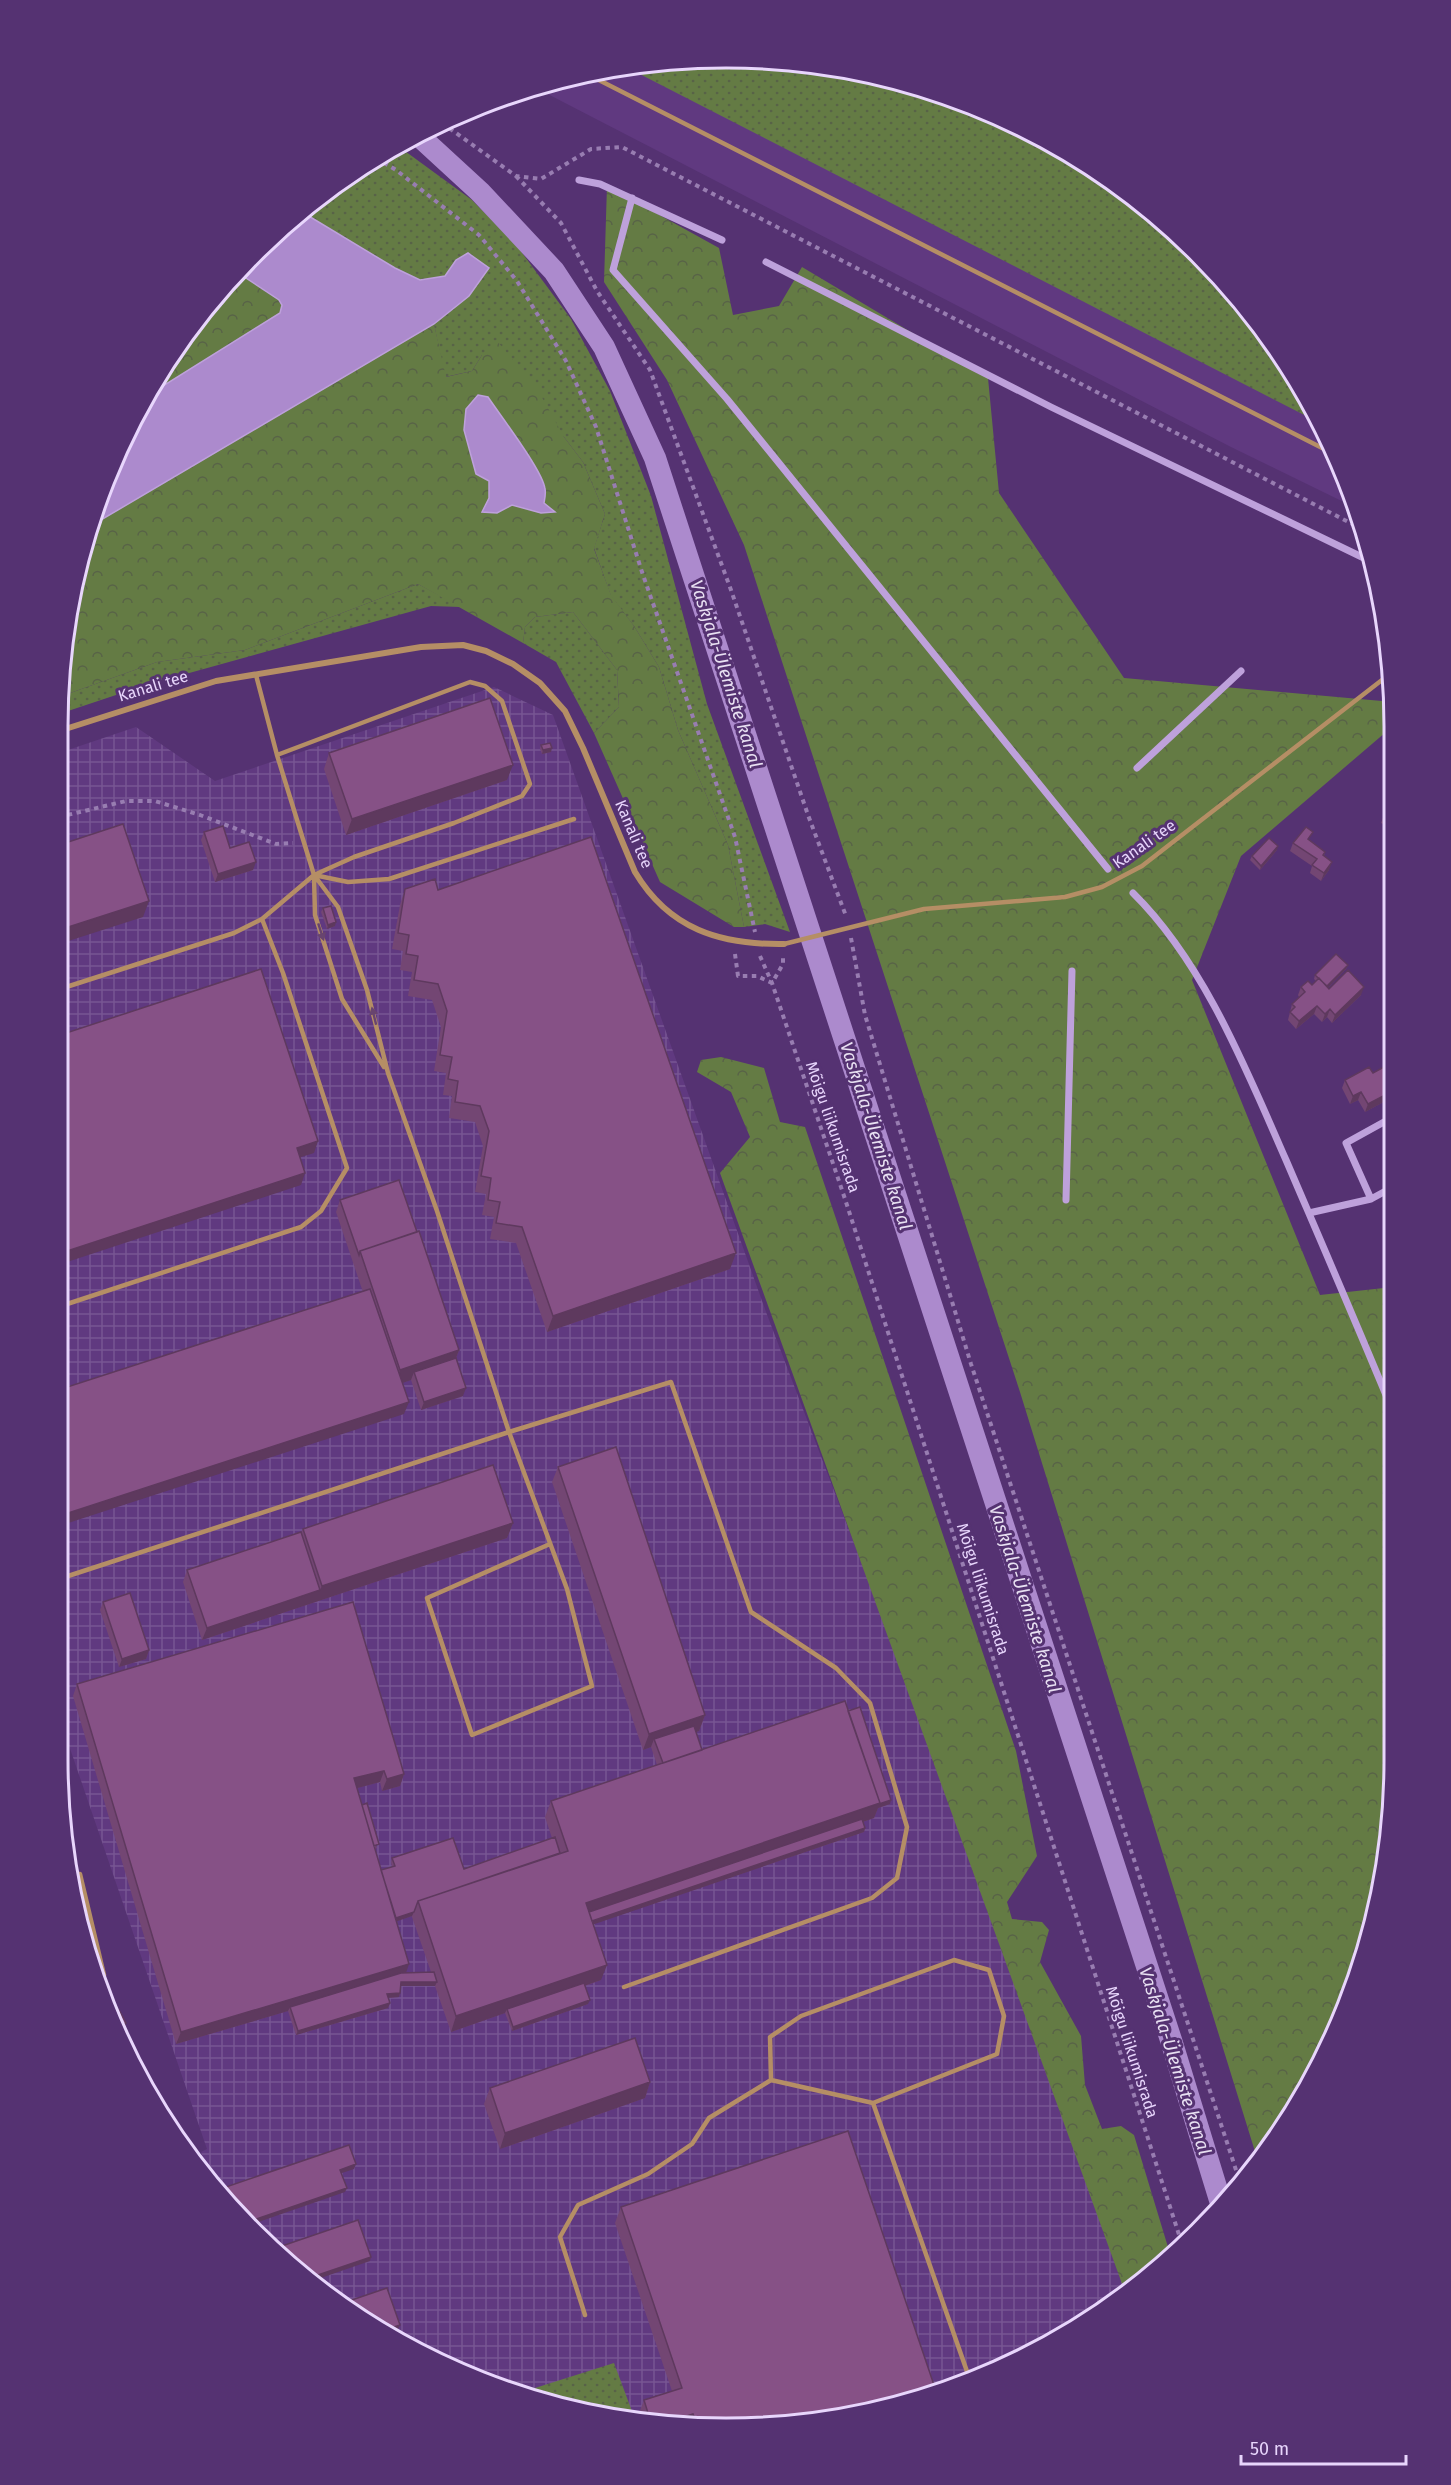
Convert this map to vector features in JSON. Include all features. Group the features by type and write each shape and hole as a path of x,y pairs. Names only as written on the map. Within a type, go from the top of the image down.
{"street":[{"name":"Kanali tee","path":"67,728 216,681 421,647 463,645 486,651 513,664 540,683 565,711 635,872 646,891 683,923 706,934 755,944 784,944"}],"lane":[{"path":"598,80 1322,448"},
{"path":"256,675 277,755 314,875 315,915 342,999 388,1073"},
{"name":"Kanali tee","path":"784,944 924,909 1065,897 1102,887 1142,866 1382,680"},
{"path":"67,987 234,933 262,919 314,875 354,857 454,823 522,796 530,784 502,701 485,686 470,682 277,755"},
{"path":"314,875 348,882 389,879 574,819"},
{"path":"314,875 338,907 367,990 388,1073 437,1211 509,1432 567,1588 592,1686 472,1735 428,1598 550,1544"},
{"path":"67,1304 301,1227 321,1211 347,1168 283,973 262,919"},
{"path":"67,1576 509,1432 671,1382 751,1612 836,1668 870,1703 907,1827 897,1878 872,1898 624,1987"},
{"path":"78,1875 80,1875 104,1975"},
{"path":"585,2315 560,2237 578,2205 648,2174 692,2144 709,2118 771,2080 873,2103 997,2054 1004,2016 989,1970 954,1960 801,2016 770,2037 771,2080"},
{"path":"873,2103 967,2371"}],"path":[{"path":"450,128 516,176 561,223 597,291 650,370 731,590 808,815 849,926 865,1015 970,1364 1237,2173"},
{"path":"516,176 541,179 591,149 622,147 1352,524"},
{"name":"Mõigu liikumisrada","path":"385,163 478,235 517,280 566,361 596,427 646,583 735,837 755,925 755,944 772,983 846,1202 1179,2236"},
{"path":"67,815 126,801 155,801 200,815 276,844 303,842"},
{"path":"733,941 738,976 757,976 772,983 783,964 784,944"}],"shaded area":[{"path":"682,69 769,69 854,80 896,90 937,102 1017,135 1091,178 1126,203 1191,260 1220,292 1273,360 1295,397 1316,434 1344,502 1231,447 545,93 597,80 640,73"},
{"path":"309,216 395,268 420,280 445,276 456,260 468,253 489,268 469,296 434,324 100,520 135,434 162,387 280,313 282,305 279,300 245,277 260,260"},
{"path":"478,395 488,397 520,443 542,481 545,492 544,503 555,512 541,513 512,505 497,513 482,512 489,498 489,481 476,474 464,430 466,409"},
{"path":"494,687 553,715 766,1312 996,1916 1126,2282 1091,2307 1017,2350 937,2383 854,2405 811,2412 726,2418 640,2412 597,2405 514,2383 474,2367 434,2350 360,2307 325,2282 260,2225 204,2161 201,2152 207,2149 67,1740 67,750 136,727 215,781"}],"green space":[{"path":"682,69 769,69 854,80 937,102 1017,135 1091,178 1126,203 1191,260 1248,325 1273,360 1306,416 638,73"},
{"path":"405,151 472,200 517,246 571,319 610,391 651,496 707,704 790,932 765,924 744,927 728,845 678,730 659,667 634,626 611,596 594,548 605,514 583,462 564,437 482,355 472,371 445,377 434,324 469,296 456,260 445,276 420,280 395,268 309,216 360,178"},
{"path":"607,186 719,248 733,315 779,306 802,267 988,378 999,493 1124,678 1383,701 1384,734 1241,856 1192,980 1320,1295 1384,1288 1384,1760 1378,1845 1361,1930 1349,1971 1333,2011 1316,2051 1273,2125 1255,2151 1020,1392 744,545 667,380 604,282"},
{"path":"245,277 279,300 282,305 280,313 162,387 203,325"},
{"path":"434,324 446,377 472,371 482,355 497,341 539,392 564,437 583,462 605,514 594,549 611,595 634,626 659,667 678,730 728,845 744,927 734,927 660,882 594,733 619,707 617,670 573,612 535,617 525,627 523,643 418,584 245,650 157,662 68,694 73,640 80,597 100,520"},
{"path":"418,584 461,607 431,606 146,685 68,711 68,694 157,662 245,650"},
{"path":"573,612 617,670 619,707 594,733 556,662 523,643 525,627 535,617"},
{"path":"721,1057 764,1068 780,1122 805,1127 1016,1751 1037,1856 1007,1902 1012,1919 1042,1922 1049,1930 1040,1962 1081,2036 1085,2085 1102,2129 1121,2126 1134,2135 1168,2246 1122,2285 720,1173 750,1137 731,1092 697,1072 701,1060"},
{"path":"614,2363 632,2411 597,2405 535,2388"}],"building":[{"path":"490,698 513,765 352,819 329,753"},
{"path":"550,743 552,748 543,750 541,745"},
{"path":"123,824 149,901 67,927 67,842"},
{"path":"223,826 230,848 249,842 256,862 218,874 204,832"},
{"path":"1306,827 1313,832 1308,839 1325,852 1323,855 1332,862 1324,873 1312,865 1317,859 1293,843"},
{"path":"591,837 736,1253 553,1316 522,1227 496,1223 500,1202 488,1200 491,1178 481,1176 489,1131 480,1106 455,1102 458,1081 448,1079 452,1057 440,1055 447,1011 438,984 414,980 418,956 406,954 409,935 398,933 405,889 435,879 438,890"},
{"path":"1269,838 1278,846 1261,866 1252,856"},
{"path":"331,906 336,922 328,925 323,908"},
{"path":"1336,954 1348,965 1327,986 1315,975"},
{"path":"261,969 318,1141 297,1148 305,1173 67,1251 67,1033"},
{"path":"1348,970 1364,987 1335,1015 1330,1009 1325,1014 1317,1006 1299,1021 1290,1012 1295,1007 1292,1004 1305,992 1301,987 1308,981 1312,985 1319,978 1329,989"},
{"path":"1369,1067 1373,1073 1384,1067 1384,1096 1368,1104 1361,1092 1353,1096 1345,1080"},
{"path":"399,1180 417,1232 360,1251 359,1255 340,1200"},
{"path":"419,1231 459,1350 400,1370 360,1251"},
{"path":"370,1289 409,1402 67,1513 67,1387"},
{"path":"456,1358 466,1388 424,1402 414,1372"},
{"path":"616,1447 705,1715 649,1734 558,1467"},
{"path":"493,1465 513,1523 322,1586 303,1529"},
{"path":"301,1532 320,1590 207,1628 187,1570"},
{"path":"130,1593 149,1650 122,1659 103,1602"},
{"path":"353,1602 404,1774 387,1779 384,1771 354,1778 409,1964 181,2032 77,1684"},
{"path":"845,1701 880,1803 586,1903 607,1965 456,2016 418,1901 568,1851 551,1801"},
{"path":"860,1707 891,1800 879,1804 848,1711"},
{"path":"694,1726 702,1750 663,1763 654,1739"},
{"path":"367,1803 379,1844 374,1846 362,1805"},
{"path":"862,1819 865,1828 592,1921 589,1912"},
{"path":"555,1837 560,1853 418,1901 414,1912 396,1918 381,1870 395,1866 392,1858 453,1838 464,1869"},
{"path":"434,1972 437,1982 401,1982 400,1993 387,1994 390,2003 298,2031 290,2007 401,1973"},
{"path":"584,1983 590,2000 513,2027 507,2009"},
{"path":"118,2011 126,2023 124,2024"},
{"path":"635,2038 650,2082 505,2133 490,2088"},
{"path":"848,2131 934,2384 854,2405 811,2412 726,2418 648,2413 644,2400 682,2388 621,2207"},
{"path":"349,2145 356,2164 340,2170 347,2188 255,2220 226,2187"},
{"path":"358,2220 371,2257 317,2275 283,2246"},
{"path":"387,2288 400,2325 393,2327 351,2300"}],"waterway":[{"name":"Vaskjala-Ülemiste kanal","path":"424,141 480,192 554,271 604,347 655,458 1171,2040 1218,2195"},
{"path":"579,180 600,184 722,240"},
{"path":"632,198 613,270 727,399 1108,869"},
{"path":"766,262 1051,407 1361,557"},
{"path":"1137,768 1241,671"},
{"path":"1133,893 1181,951 1202,984 1239,1054 1384,1391"},
{"path":"1066,1200 1072,971"},
{"path":"1371,1199 1346,1143 1384,1122"},
{"path":"1309,1213 1371,1199 1384,1192"}]}
